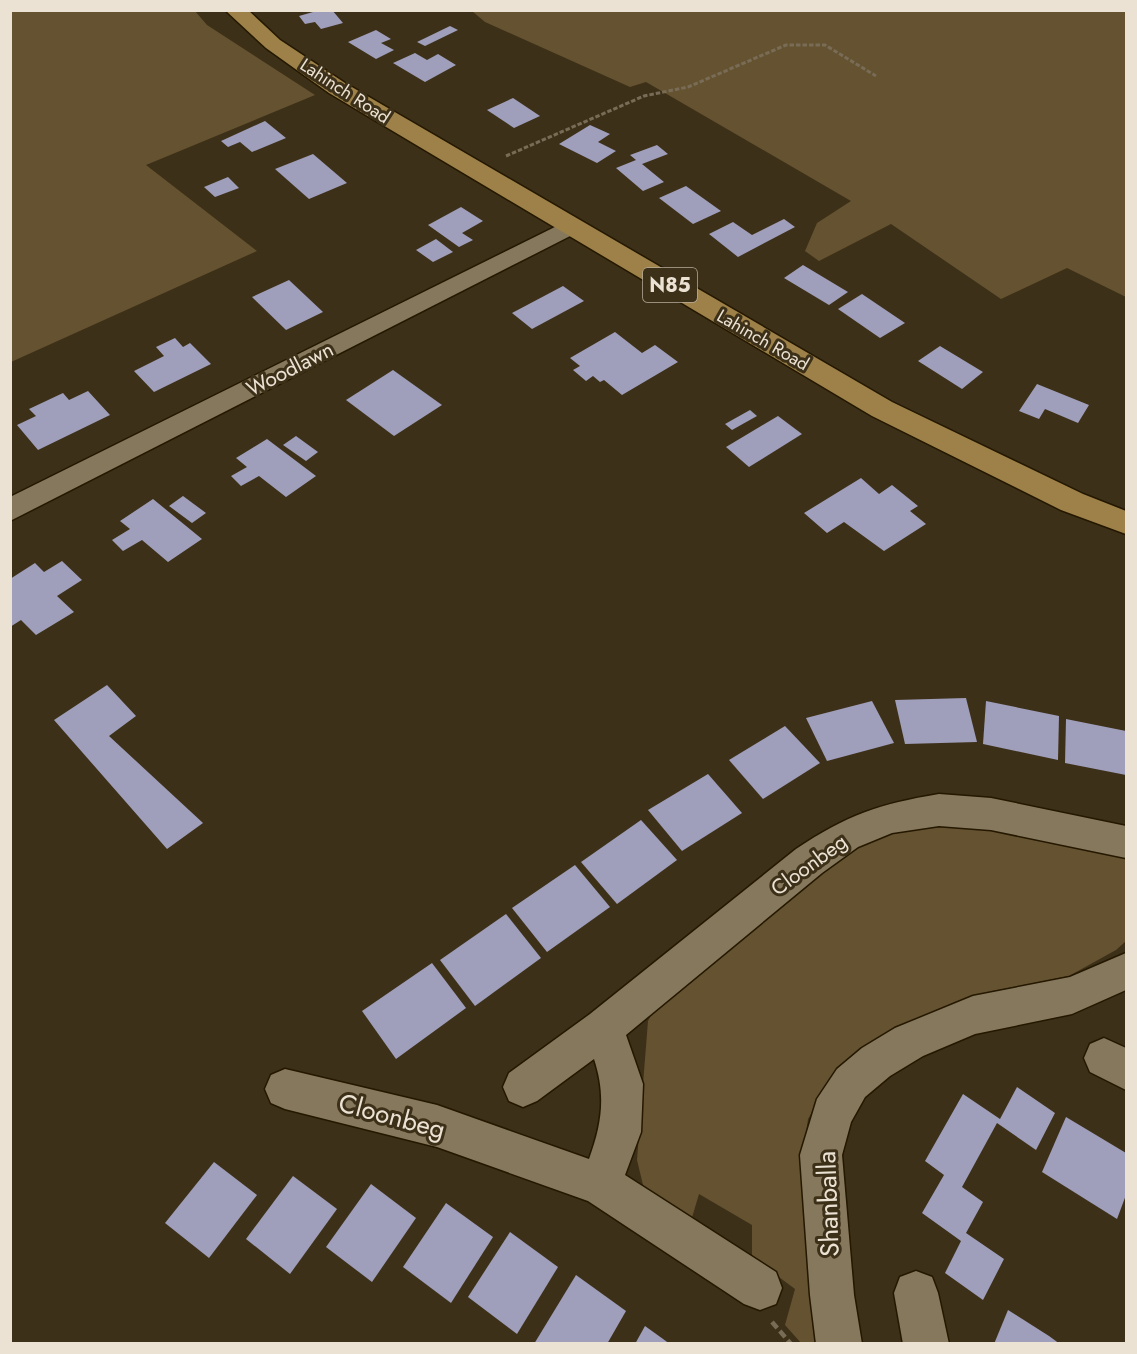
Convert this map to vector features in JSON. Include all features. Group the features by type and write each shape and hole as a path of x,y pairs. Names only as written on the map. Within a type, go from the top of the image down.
{"main road":[{"name":"Lahinch Road","path":"235,10 273,44 337,88 569,227 882,409 1072,502 1126,523"}],"street":[{"name":"Woodlawn","path":"10,510 569,227"},
{"name":"Cloonbeg","path":"523,1087 604,1028 809,861 845,836 890,818 939,810 992,814 1126,842"},
{"name":"Shanballa","path":"839,1344 832,1295 821,1155 832,1114 851,1083 876,1062 909,1042 973,1015 1072,995 1126,972"},
{"path":"600,1184 620,1132 623,1084 604,1028"},
{"name":"Cloonbeg","path":"285,1089 437,1126 600,1184 760,1288"},
{"path":"915,1293 926,1344"}],"path":[{"path":"473,170 644,96 688,87 786,45 825,45 876,76"}],"shaded area":[{"path":"10,11 195,11 207,25 315,95 146,165 257,251 11,362"},
{"path":"472,11 1126,11 1126,297 1067,268 1001,299 891,224 819,261 805,251 817,223 851,201 646,82 630,87 485,22"},
{"path":"978,821 1126,856 1126,941 1116,950 1069,976 993,991 939,1009 880,1036 835,1074 808,1119 802,1161 818,1343 801,1343 785,1325 795,1289 752,1257 752,1225 699,1194 691,1221 644,1189 637,1160 648,1021 657,1004 845,851 878,837 910,828"}],"building":[{"path":"320,10 332,10 343,23 321,29 315,22 305,24 299,16"},
{"path":"450,26 458,30 425,46 417,42"},
{"path":"376,30 391,39 381,43 394,50 376,59 348,42"},
{"path":"415,53 427,60 438,54 456,65 425,82 393,63"},
{"path":"513,98 540,116 514,128 487,110"},
{"path":"265,121 286,138 252,152 240,142 228,147 221,141"},
{"path":"590,125 610,134 598,142 616,151 597,163 559,144"},
{"path":"657,145 668,154 642,164 664,182 643,191 616,168 636,160 630,155"},
{"path":"313,154 347,183 309,199 275,169"},
{"path":"228,177 239,188 215,197 204,187"},
{"path":"686,186 721,211 693,224 659,198"},
{"path":"461,207 483,221 462,233 473,240 459,247 428,225"},
{"path":"784,219 795,227 738,257 709,234 733,222 752,235"},
{"path":"436,239 453,252 433,262 416,250"},
{"path":"803,265 848,292 829,305 784,278"},
{"path":"289,280 323,312 286,330 252,297"},
{"path":"563,286 584,301 532,329 512,313"},
{"path":"862,294 905,323 880,338 838,309"},
{"path":"615,332 642,353 655,345 678,362 622,395 604,380 600,382 593,376 586,381 573,370 580,366 570,358"},
{"path":"175,338 183,347 190,343 211,364 154,392 134,371 164,356 156,347"},
{"path":"940,346 983,372 962,389 918,361"},
{"path":"393,370 442,405 394,436 346,400"},
{"path":"1037,384 1089,405 1078,423 1045,409 1039,419 1019,411"},
{"path":"88,391 110,415 38,450 17,425 36,416 29,409 63,393 69,400"},
{"path":"750,410 757,416 732,430 725,424"},
{"path":"778,416 802,434 749,467 726,447"},
{"path":"296,436 318,452 306,461 283,445"},
{"path":"267,439 316,476 286,497 259,476 241,486 231,476 247,467 236,458"},
{"path":"861,478 879,494 892,485 918,506 910,511 926,524 884,551 844,522 827,533 804,513"},
{"path":"183,496 206,513 192,523 169,506"},
{"path":"153,499 202,539 168,562 142,540 123,551 112,540 130,529 120,521"},
{"path":"62,561 82,580 57,596 74,612 36,635 21,620 10,627 10,579 35,563 44,572"},
{"path":"107,685 136,716 109,736 203,823 167,849 54,720"},
{"path":"966,698 977,742 905,744 895,700"},
{"path":"872,701 894,743 827,761 806,718"},
{"path":"986,701 1059,716 1058,760 983,744"},
{"path":"1066,719 1126,731 1126,775 1065,763"},
{"path":"785,726 820,763 763,799 729,760"},
{"path":"708,774 742,813 682,851 648,810"},
{"path":"641,820 677,860 617,904 581,862"},
{"path":"575,865 610,907 547,952 512,908"},
{"path":"506,914 541,958 475,1006 440,960"},
{"path":"432,963 466,1008 396,1059 362,1011"},
{"path":"1017,1087 1055,1113 1036,1150 997,1123 962,1187 983,1202 966,1233 1004,1259 983,1300 945,1273 961,1241 922,1213 944,1175 925,1161 963,1094 1000,1119"},
{"path":"1066,1117 1126,1153 1126,1195 1117,1219 1042,1172"},
{"path":"214,1162 257,1195 209,1258 165,1223"},
{"path":"293,1176 337,1209 290,1274 246,1239"},
{"path":"371,1184 416,1218 372,1282 326,1247"},
{"path":"446,1203 493,1237 451,1303 403,1267"},
{"path":"510,1232 558,1267 517,1334 468,1297"},
{"path":"576,1275 626,1311 607,1344 534,1344"},
{"path":"1008,1310 1049,1336 1060,1344 994,1344"},
{"path":"645,1326 670,1344 635,1344"}]}
